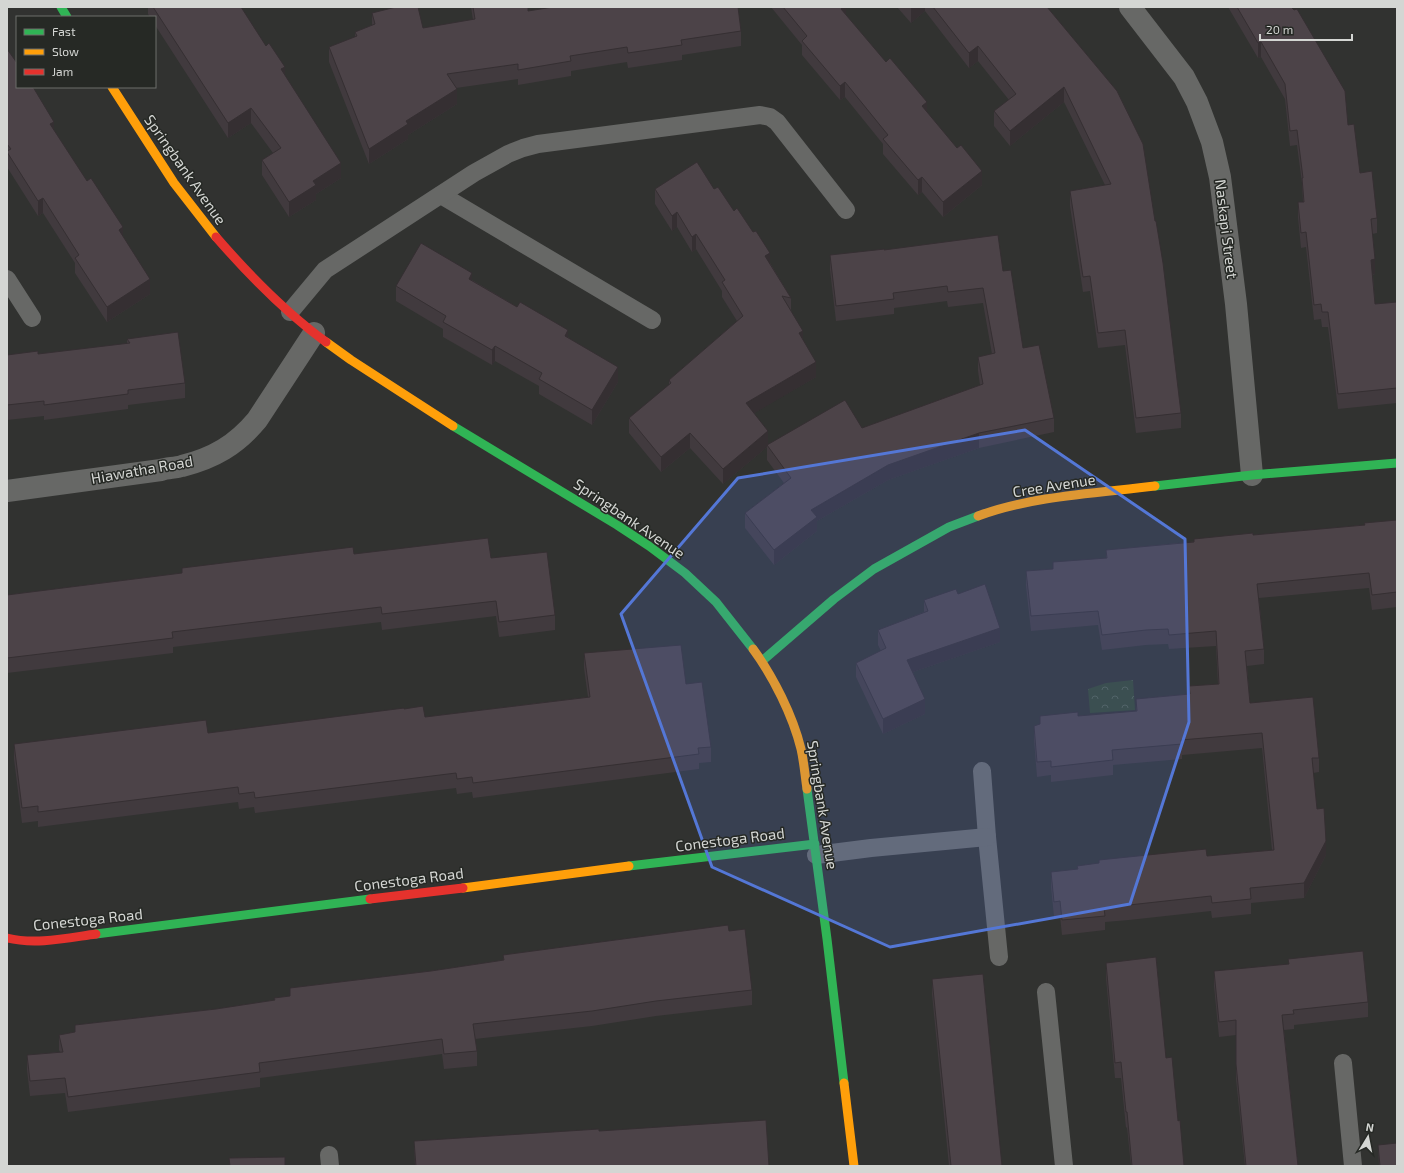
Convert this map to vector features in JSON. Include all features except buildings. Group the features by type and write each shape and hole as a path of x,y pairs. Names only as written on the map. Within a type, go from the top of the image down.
{"street":[{"path":"61,7 66,16"},
{"name":"Naskapi Street","path":"1130,7 1184,77 1197,102 1212,142 1219,170 1236,304 1252,475"},
{"name":"Springbank Avenue","path":"113,88 174,183 206,226 245,270 290,312 314,333 351,360 421,406 617,525 654,550 685,573 716,602 735,624 762,661 787,708 799,744 815,850 854,1166"},
{"name":"Hiawatha Road","path":"7,491 160,470 182,466 218,453 234,443 256,420 314,333"},
{"name":"Cree Avenue","path":"762,661 834,598 866,575 949,527 994,510 1033,501 1252,475 1397,463"},
{"name":"Conestoga Road","path":"7,938 19,941 43,941 695,858 815,850"}],"lane":[{"path":"290,312 325,270 474,173 508,154 538,144 760,115 770,117 777,122 846,210"},
{"path":"441,195 652,320"},
{"path":"7,279 32,318"},
{"path":"982,771 999,957"},
{"path":"815,850 871,848 987,837"},
{"path":"1046,992 1064,1166"},
{"path":"1343,1063 1353,1166"}],"highlighted area":[{"path":"1025,430 1185,539 1189,722 1130,904 890,947 712,867 621,614 738,478"}],"green space":[{"path":"1133,680 1135,710 1090,713 1088,689 1106,683"}],"traffic: fast":[{"path":"61,7 66,16"},
{"path":"453,426 617,525 649,546 685,573 716,602 753,649"},
{"path":"1155,486 1252,475 1397,463"},
{"path":"762,661 834,599 874,569 949,527 978,516"},
{"path":"807,789 844,1083"},
{"path":"629,866 815,844"},
{"path":"96,934 370,899"}],"traffic: slow":[{"path":"113,88 174,183 216,237"},
{"path":"326,342 351,360 453,426"},
{"path":"978,516 998,509 1065,496 1155,486"},
{"path":"753,649 768,671 788,710 801,749 807,789"},
{"path":"463,888 629,866"},
{"path":"844,1083 854,1166"}],"traffic: jam":[{"path":"216,237 268,292 296,318 326,342"},
{"path":"370,899 463,888"},
{"path":"7,938 40,941 96,934"}]}
